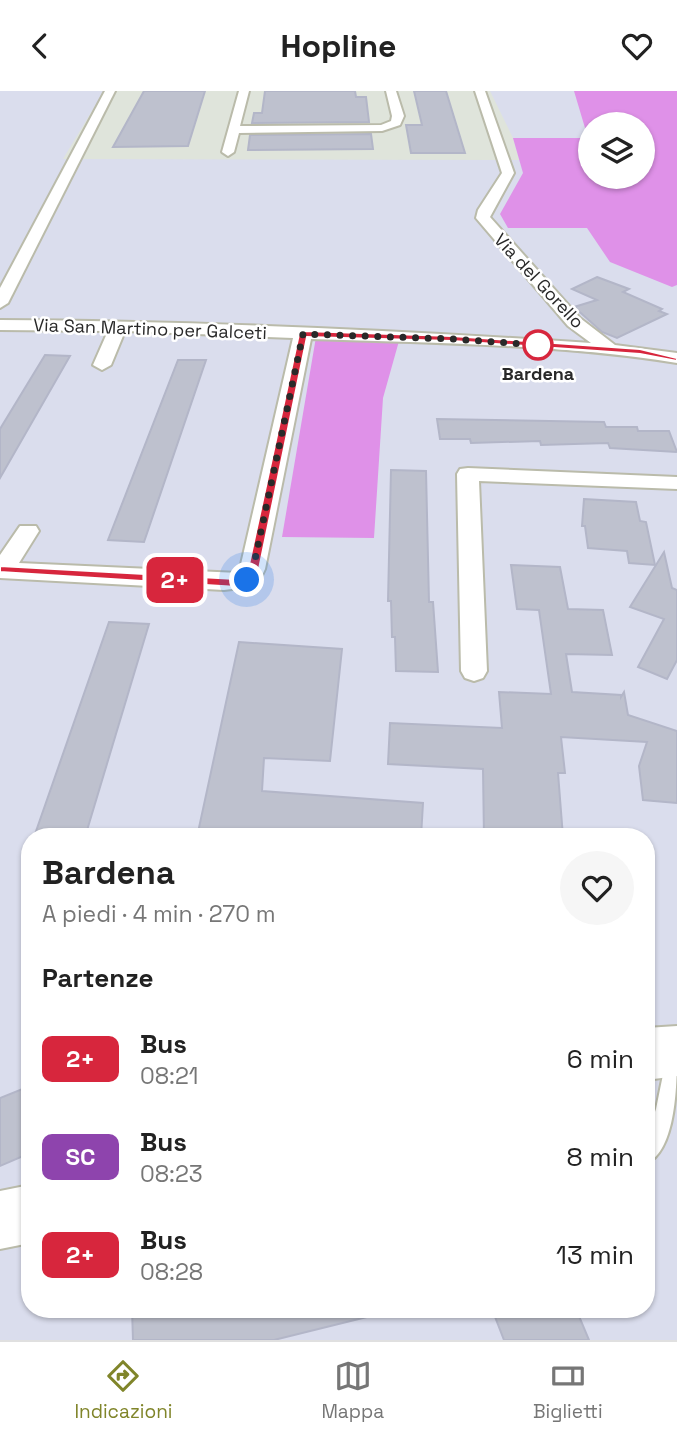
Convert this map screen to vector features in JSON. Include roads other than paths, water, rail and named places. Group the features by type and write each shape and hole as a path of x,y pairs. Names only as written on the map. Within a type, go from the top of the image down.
{"street":[{"path":"0,303 110,91"},
{"path":"228,152 244,91"},
{"path":"235,130 382,128 396,123 398,116 391,91"},
{"name":"Via del Gorello","path":"480,91 508,173 485,210 483,218 574,322 609,349"},
{"name":"Via San Martino per Galceti","path":"0,324 452,339 609,349 677,358"},
{"path":"102,365 120,326"},
{"path":"1,570 237,583 247,580 253,569 303,334"},
{"path":"474,671 468,474 677,482"},
{"path":"1,570 28,531"},
{"path":"0,1220 21,1216"}],"lane":[{"path":"655,1138 668,1106 666,1052"}],"place":[{"name":"Bardena","path":"538,345"}]}
